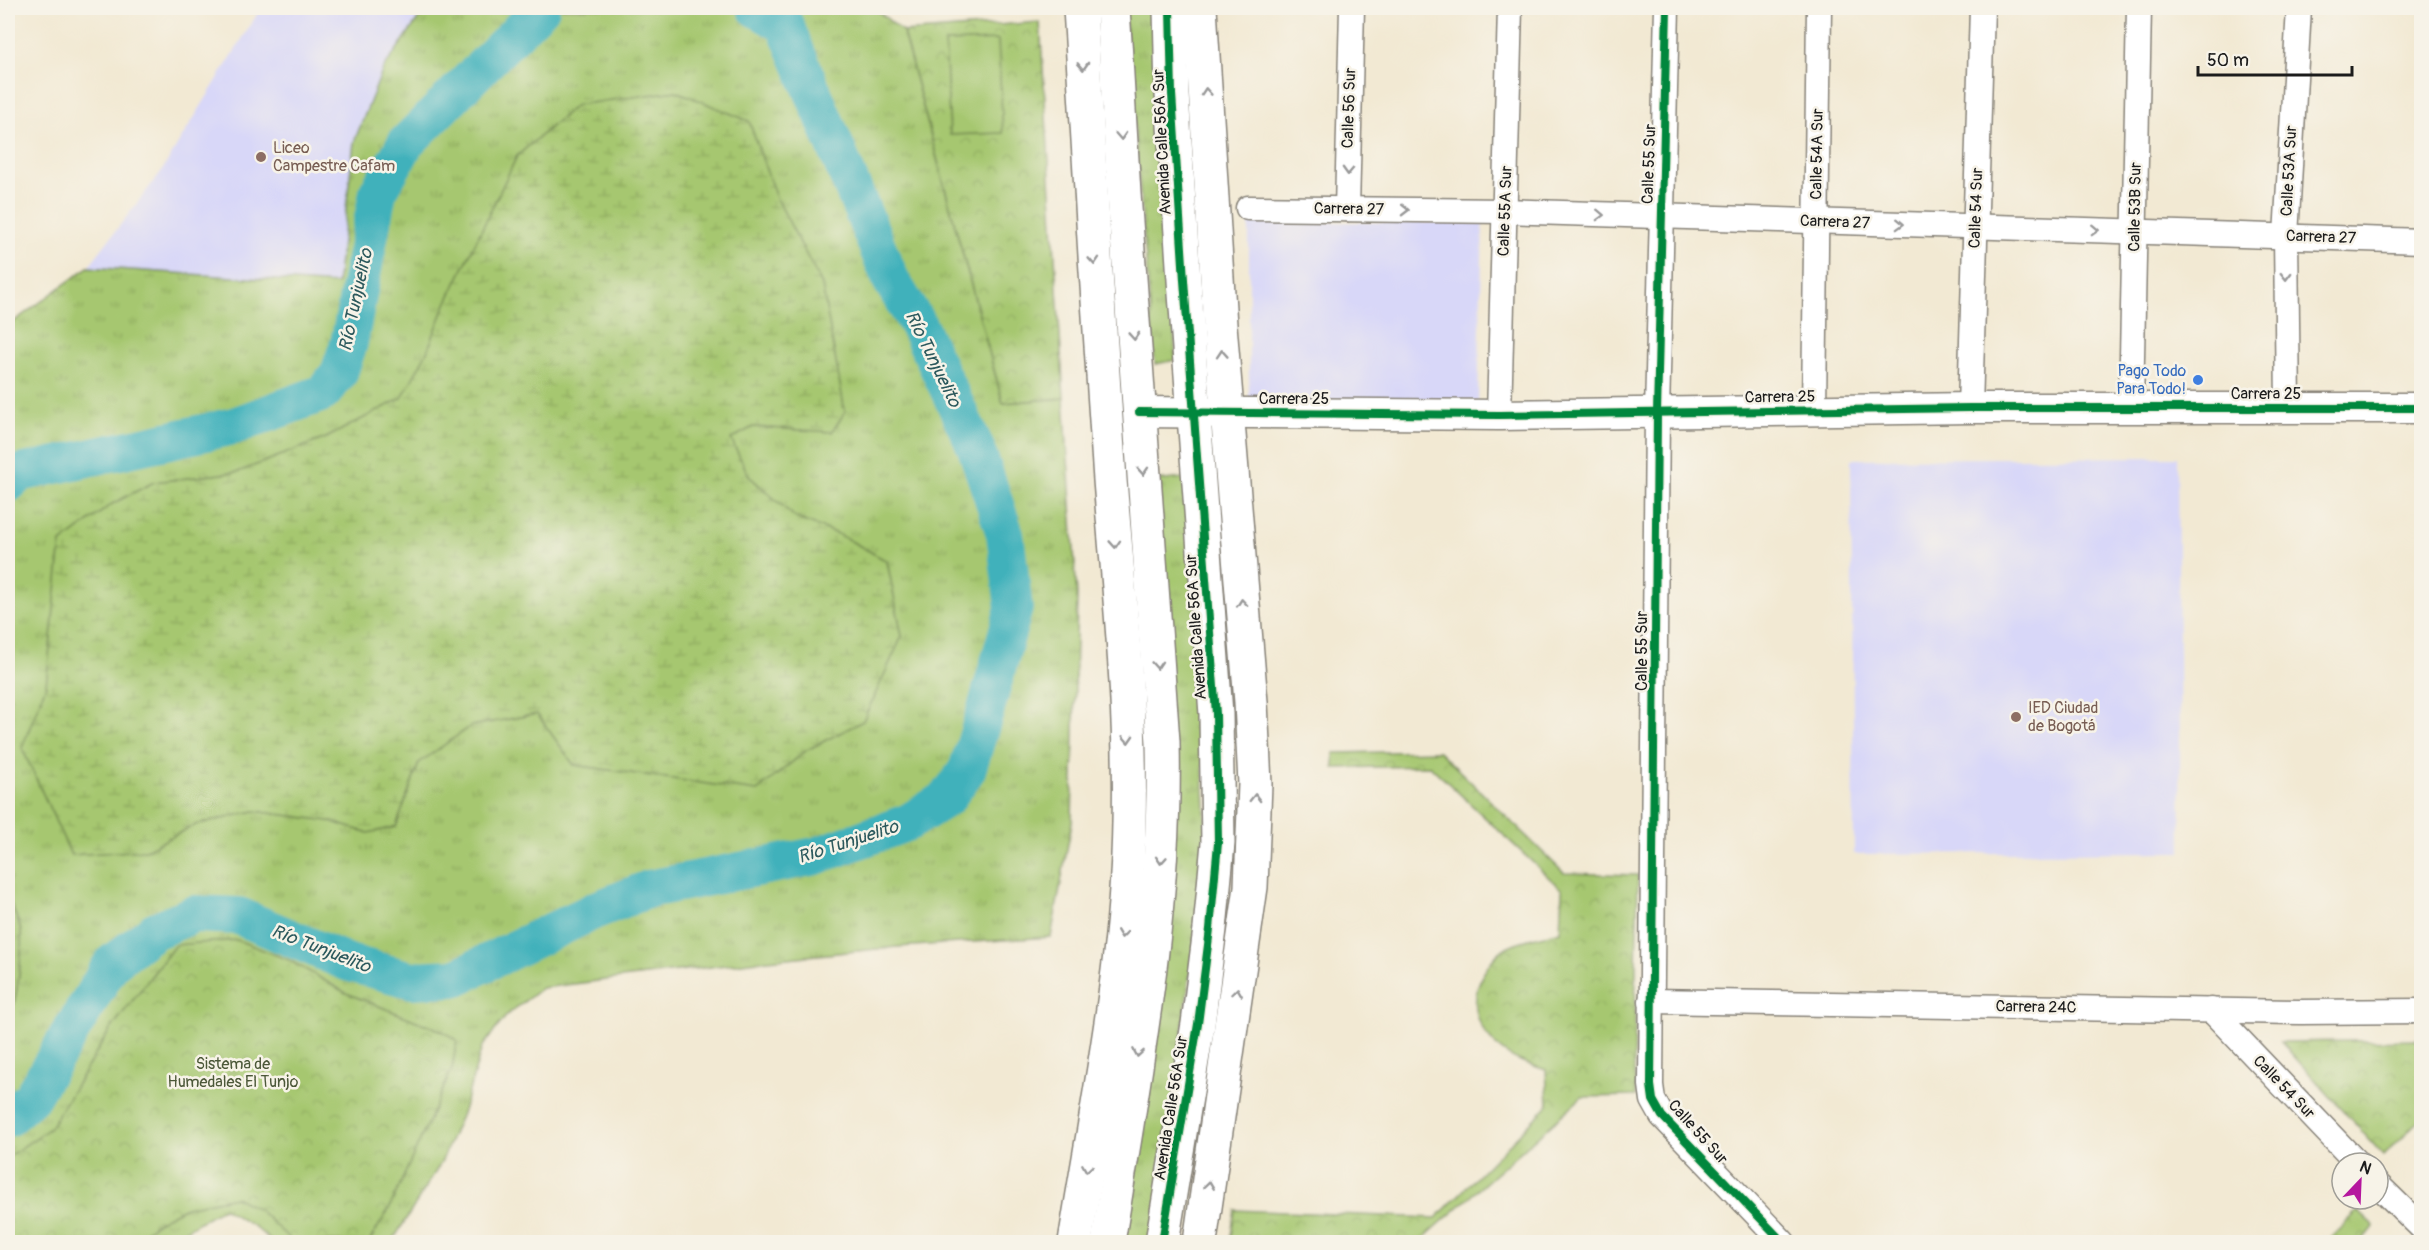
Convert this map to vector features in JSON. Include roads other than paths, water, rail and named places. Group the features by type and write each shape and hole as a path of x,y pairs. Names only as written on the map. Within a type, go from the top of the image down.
{"highway":[{"path":"1075,1242 1125,909 1130,823 1129,762 1093,247 1080,8"},
{"path":"1095,8 1117,78"},
{"path":"1108,1242 1152,955 1164,823 1163,742 1113,8"},
{"name":"Avenida Calle 56A Sur","path":"1162,1242 1198,1024 1215,880 1218,813 1216,714 1172,94 1170,8"},
{"path":"1200,8 1255,784 1251,887 1200,1242"},
{"path":"1172,94 1212,171"},
{"path":"1218,813 1252,726"},
{"path":"1100,1081 1119,1175"}],"street":[{"name":"Calle 56 Sur","path":"1347,209 1352,8"},
{"name":"Calle 55A Sur","path":"1499,415 1510,8"},
{"name":"Calle 55 Sur","path":"1668,8 1657,413 1651,1085 1653,1100 1658,1109 1694,1151 1783,1242"},
{"name":"Calle 54A Sur","path":"1814,409 1819,8"},
{"name":"Calle 54 Sur","path":"1970,408 1982,8"},
{"name":"Calle 53B Sur","path":"2131,407 2139,8"},
{"name":"Calle 53A Sur","path":"2288,407 2286,236 2299,8"},
{"name":"Carrera 27","path":"1248,208 1505,211 2421,241"},
{"name":"Carrera 25","path":"1139,412 1499,415 1814,409 2421,408"},
{"name":"Carrera 24C","path":"1651,1001 2421,1011"},
{"name":"Calle 54 Sur","path":"2211,1010 2346,1151"},
{"path":"2390,1197 2421,1228"}],"waterway":[{"name":"Río Tunjuelito","path":"8,484 20,473 234,426 323,393 339,373 349,343 378,192 406,143 541,8"},
{"name":"Río Tunjuelito","path":"8,1118 31,1098 112,963 154,931 194,914 239,916 349,963 412,980 455,978 596,910 649,889 816,856 909,822 947,798 967,770 1014,608 1005,534 976,448 919,327 891,280 785,25 756,8"}],"place":[{"name":"Liceo Campestre Cafam","path":"261,157"},
{"name":"Pago Todo Para Todo!","path":"2198,380"},
{"name":"IED Ciudad de Bogotá","path":"2016,717"}],"park label":[{"name":"Sistema de Humedales El Tunjo","path":"233,1073"}]}
